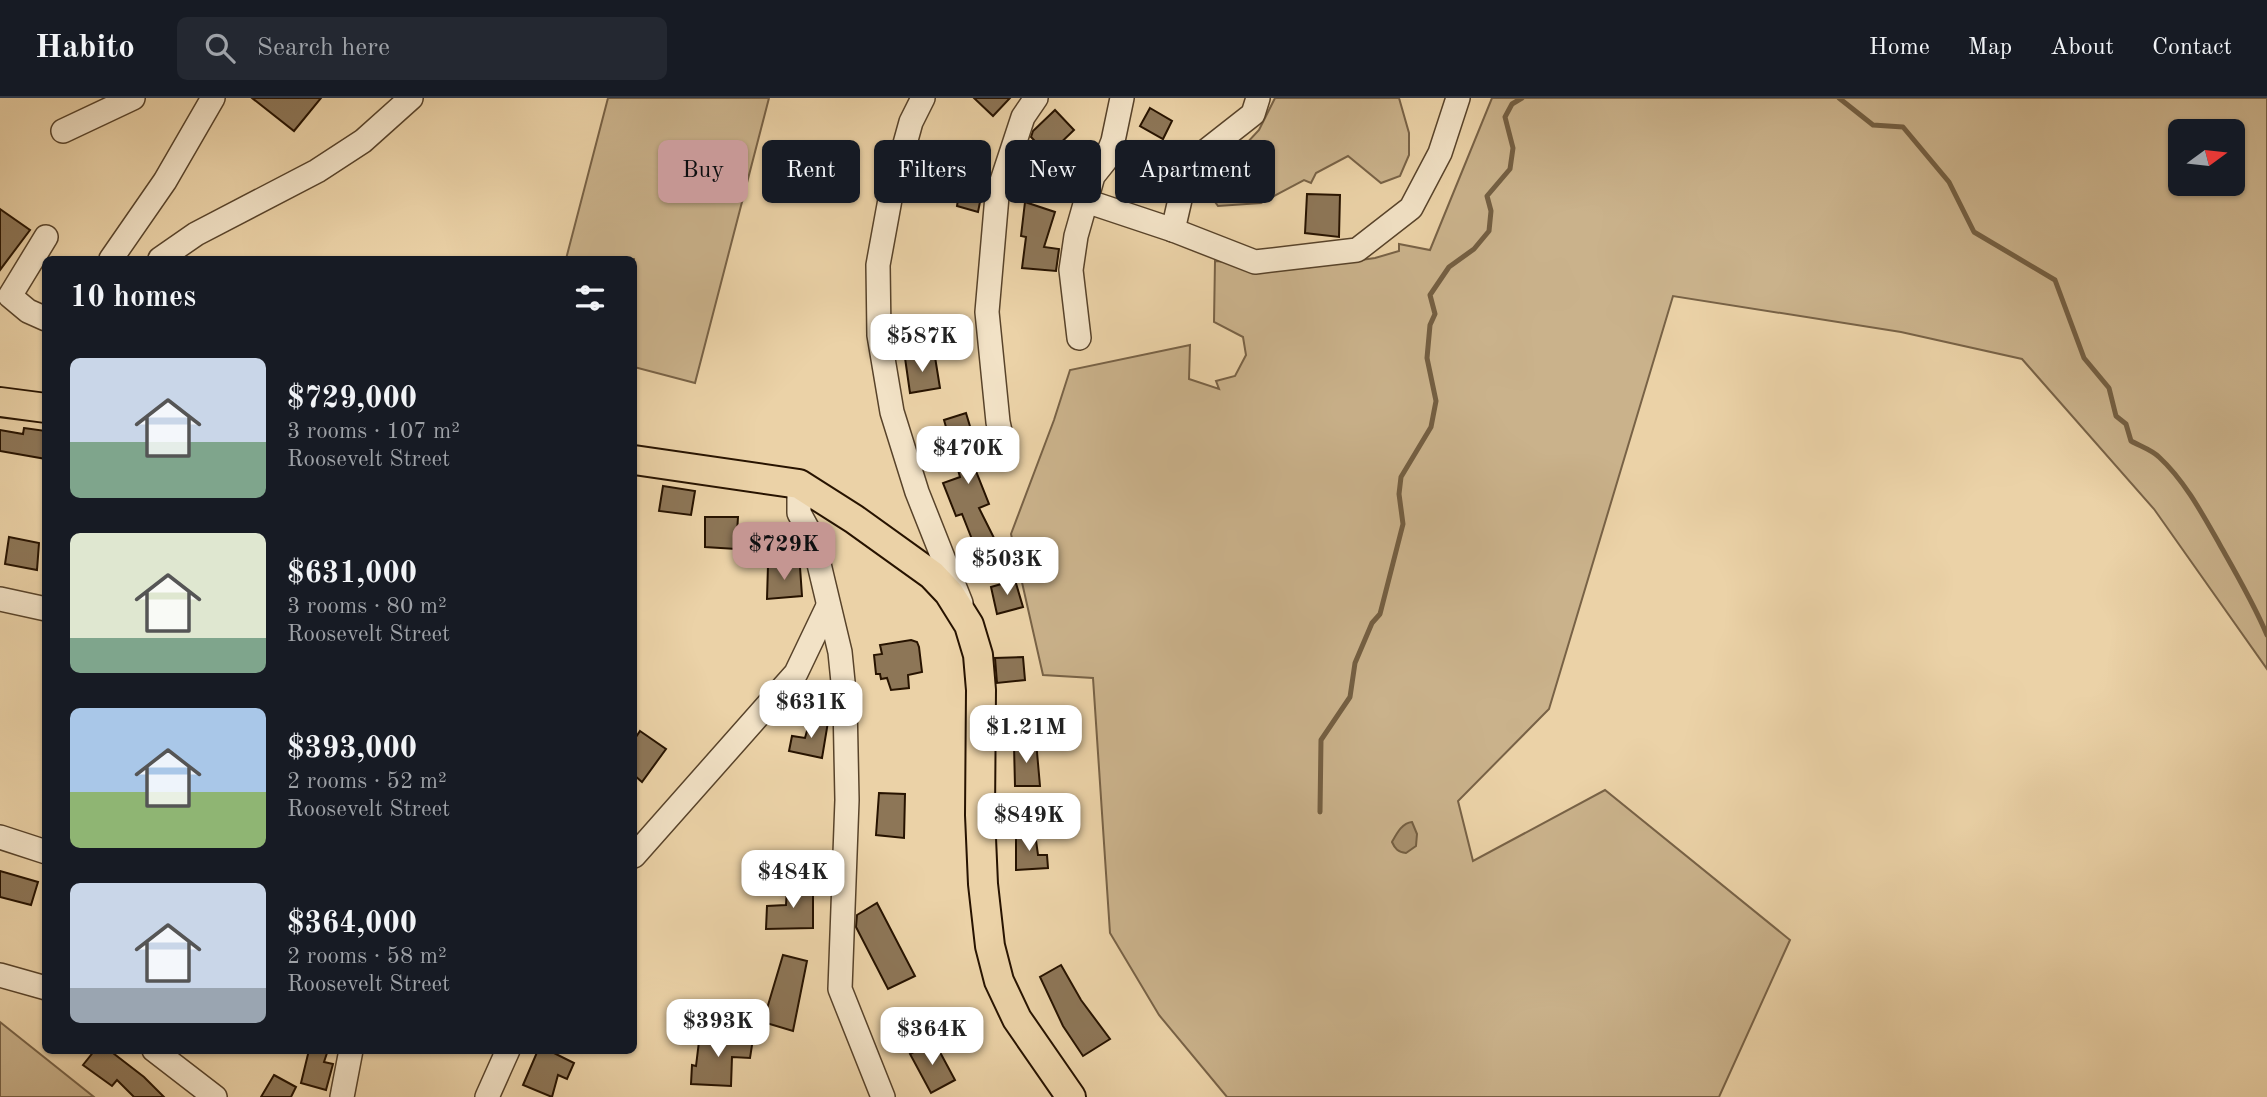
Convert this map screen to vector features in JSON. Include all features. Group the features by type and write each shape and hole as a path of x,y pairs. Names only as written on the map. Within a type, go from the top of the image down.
{"main road":[{"path":"0,402 42,407"},
{"path":"637,460 799,484 854,519 932,575 949,593 969,625 978,655 981,690 983,884 990,946 999,981 1017,1019 1071,1097"}],"street":[{"path":"62,131 132,98"},
{"path":"113,256 165,181 213,98"},
{"path":"164,256 196,234 317,171 363,141 411,98"},
{"path":"923,98 911,122 891,194 878,265 879,335 896,425 917,492 969,625"},
{"path":"1005,454 998,422 987,312 997,196 1023,117 1036,98"},
{"path":"1101,166 1113,141 1122,98"},
{"path":"1172,230 1188,165 1253,114 1258,98"},
{"path":"1092,203 1255,262 1357,250 1410,208 1440,153 1458,98"},
{"path":"1079,338 1071,270 1076,236 1085,203"},
{"path":"42,317 28,311 10,296 46,237"},
{"path":"799,484 799,513 812,537 840,652 845,702 847,800 840,989 883,1097"},
{"path":"0,599 42,608"},
{"path":"637,853 796,673 828,606"},
{"path":"0,837 42,851"},
{"path":"0,975 42,987"},
{"path":"159,1054 215,1097"},
{"path":"342,1097 350,1054"},
{"path":"487,1097 507,1054"}],"shaded area":[{"path":"608,98 769,98 748,179 748,140 658,140 658,203 742,203 695,383 637,368 637,256 567,256"},
{"path":"1275,98 1399,98 1409,133 1409,155 1400,176 1381,183 1348,156 1316,173 1311,183 1304,180 1275,196 1275,140 1250,140 1259,130"},
{"path":"1492,98 2267,98 2267,669 2154,509 2022,359 1901,332 1673,296 1549,709 1458,801 1473,861 1605,790 1790,940 1719,1097 1227,1097 1159,1015 1110,933 1093,678 1043,675 1011,534 1070,370 1190,345 1189,379 1219,389 1216,381 1235,376 1246,355 1243,337 1214,322 1215,261 1304,268 1375,258 1399,251 1399,244 1430,250"},
{"path":"1216,203 1261,203 1218,206"},
{"path":"1412,822 1417,834 1416,846 1406,853 1401,852 1392,842 1403,826"},
{"path":"0,1022 94,1097 0,1097"}],"building":[{"path":"252,98 321,98 294,131"},
{"path":"974,98 1010,98 993,116"},
{"path":"1150,108 1172,121 1163,139 1140,126"},
{"path":"1055,110 1074,130 1064,140 1034,140 1031,137 1033,131"},
{"path":"1307,194 1340,195 1339,237 1305,233"},
{"path":"957,203 980,203 978,212 957,206"},
{"path":"1025,203 1055,212 1044,247 1059,249 1056,271 1022,268 1026,237 1021,236"},
{"path":"0,209 30,230 0,270"},
{"path":"935,357 940,388 910,393 905,358"},
{"path":"966,413 978,453 970,456 989,504 979,508 1000,550 979,557 962,514 956,516 943,483 960,477 944,420"},
{"path":"24,428 42,430 42,458 0,451 0,430 23,434"},
{"path":"663,486 695,491 691,515 659,511"},
{"path":"705,517 738,517 736,549 705,547"},
{"path":"9,537 39,543 37,570 5,564"},
{"path":"768,565 800,567 802,596 767,599"},
{"path":"1015,580 1023,607 997,614 991,587"},
{"path":"911,640 917,642 919,647 922,672 908,675 909,688 891,690 887,678 881,679 880,674 876,674 874,655 882,654 880,645"},
{"path":"1023,657 1025,680 997,683 995,658"},
{"path":"810,720 828,722 822,758 789,751 792,736 805,738"},
{"path":"640,731 666,749 642,782 637,778 637,736"},
{"path":"1036,741 1040,786 1015,786 1014,745"},
{"path":"879,793 905,794 904,838 876,835"},
{"path":"1035,833 1038,855 1047,855 1048,868 1016,870 1016,834"},
{"path":"0,871 38,882 31,905 0,897"},
{"path":"813,885 813,928 766,929 767,906 786,905 787,887"},
{"path":"877,903 915,976 888,989 856,927 857,915"},
{"path":"783,955 807,961 793,1031 763,1022"},
{"path":"1061,965 1081,1000 1110,1039 1083,1056 1063,1026 1040,977"},
{"path":"700,1033 753,1039 750,1058 732,1057 731,1086 691,1084 692,1065 696,1066"},
{"path":"934,1041 955,1080 931,1093 910,1054"},
{"path":"92,1054 114,1054 164,1097 134,1097 117,1080 112,1086 83,1065"},
{"path":"308,1054 327,1054 324,1062 333,1064 326,1090 301,1083"},
{"path":"536,1054 556,1054 574,1063 567,1079 558,1075 552,1097 523,1085"},
{"path":"274,1075 296,1087 291,1097 261,1097"}],"waterway":[{"path":"1320,812 1321,740 1350,697 1355,663 1372,623 1380,614 1403,524 1399,494 1401,477 1431,427 1436,401 1427,358 1430,325 1435,314 1430,295 1449,267 1474,249 1489,231 1491,211 1487,196 1510,169 1513,148 1505,117 1512,104 1522,98"},
{"path":"1839,98 1873,125 1903,127 1949,182 1974,232 2055,280 2084,358 2109,388 2116,416 2126,424 2131,441 2156,455 2185,487 2239,578 2267,635"}]}
